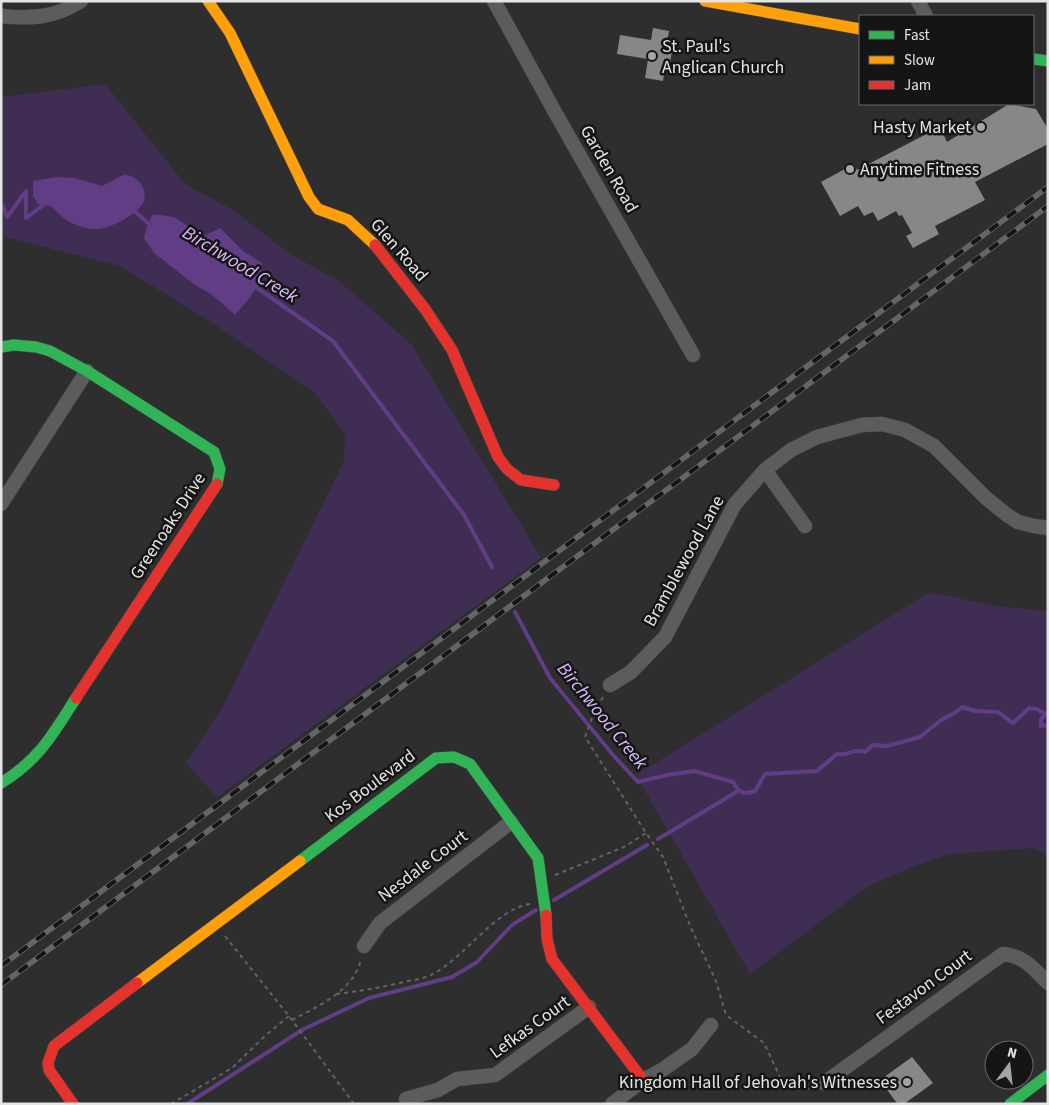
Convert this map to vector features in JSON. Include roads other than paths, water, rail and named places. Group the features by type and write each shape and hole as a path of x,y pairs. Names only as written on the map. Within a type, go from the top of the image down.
{"street":[{"path":"1,16 24,18 45,16 67,10 81,1"},
{"name":"Glen Road","path":"208,1 230,33 309,197 318,210 348,220 370,239 425,308 452,350 480,418 498,457 506,469 520,480 554,484"},
{"name":"Garden Road","path":"494,1 693,355"},
{"path":"704,1 859,29"},
{"path":"918,1 925,15"},
{"path":"1034,59 1048,61"},
{"name":"Greenoaks Drive","path":"1,347 14,345 36,347 50,351 87,371 214,452 221,464 221,477 216,486 42,750 16,774 1,783"},
{"path":"1,504 87,371"},
{"name":"Bramblewood Lane","path":"610,685 631,672 665,637 734,504 765,470 791,450 817,437 862,425 882,424 905,430 934,446 986,498 1007,515 1018,522 1048,528"},
{"path":"765,470 804,526"},
{"name":"Kos Boulevard","path":"73,1104 49,1070 48,1062 54,1046 436,758 454,756 470,764 538,858 545,901 547,939 552,959 643,1080"},
{"name":"Nesdale Court","path":"364,946 380,923 511,822"},
{"name":"Festavon Court","path":"824,1083 1003,954 1014,955 1024,960 1048,982"},
{"name":"Lefkas Court","path":"406,1099 438,1090 457,1079 495,1075 589,1007"},
{"path":"612,1104 643,1080 662,1070 692,1049 710,1025"},
{"path":"1010,1104 1048,1075"}],"water":[{"path":"123,175 128,175 140,183 144,191 144,201 137,211 117,223 104,228 89,229 72,223 50,206 38,204 33,196 33,181 57,177 75,178 102,186"},
{"path":"153,214 174,217 204,236 220,228 243,251 262,263 257,286 235,315 211,294 195,285 154,253 144,238 148,223"}],"waterway":[{"name":"Birchwood Creek","path":"1,207 3,206 7,217 26,191 26,218 46,203"},
{"name":"Birchwood Creek","path":"131,208 150,225"},
{"name":"Birchwood Creek","path":"253,285 333,341 464,515 492,567"},
{"name":"Birchwood Creek","path":"515,612 550,678 613,755 638,782 694,771 733,782 737,789 744,793 751,792 755,791 765,774 817,771 837,754 857,751 865,752 873,745 887,746 920,737 941,720 962,707 975,711 998,712 1013,723 1029,708 1036,709 1046,714 1041,719 1041,726 1048,725"},
{"path":"658,839 738,791"},
{"path":"554,900 647,845"},
{"path":"187,1104 302,1030 369,998 452,977 477,962 512,925 536,910"}],"railway":[{"path":"1,966 1048,187"},
{"path":"1,985 1048,206"}],"place":[{"name":"St. Paul's Anglican Church","path":"652,56"},
{"name":"Hasty Market","path":"981,127"},
{"name":"Anytime Fitness","path":"850,169"},
{"name":"Kingdom Hall of Jehovah's Witnesses","path":"907,1082"}]}
